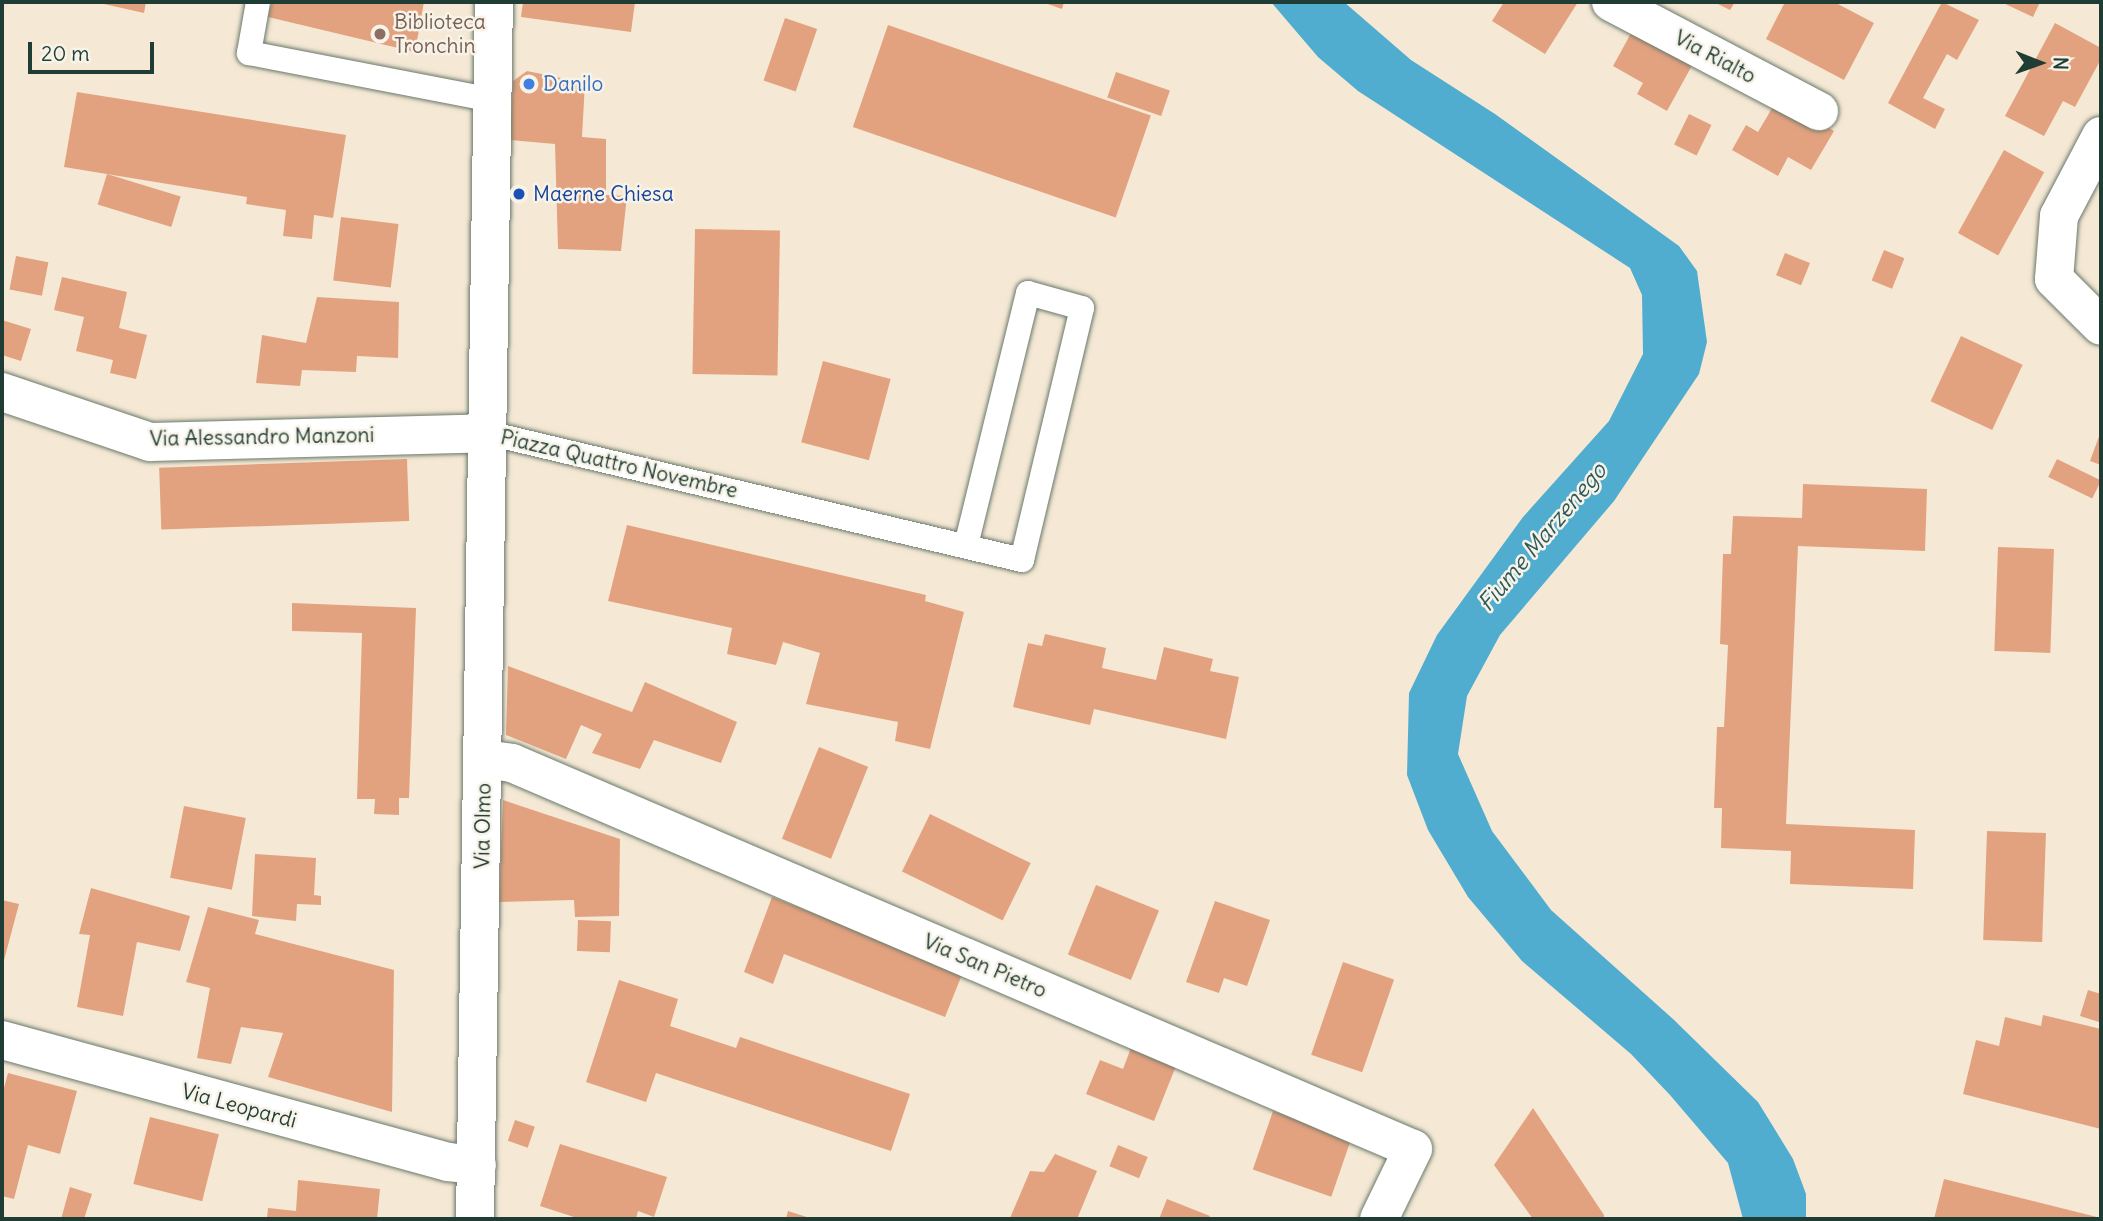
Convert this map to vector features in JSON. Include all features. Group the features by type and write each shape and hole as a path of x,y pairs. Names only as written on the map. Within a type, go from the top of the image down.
{"street":[{"name":"Piazza Quattro Novembre","path":"488,433 494,2"},
{"name":"Via Rialto","path":"1611,2 1819,111"},
{"path":"2101,136 2059,216 2054,279 2101,326"},
{"name":"Via Alessandro Manzoni","path":"2,392 150,442 488,433"},
{"name":"Via Olmo","path":"475,1219 488,433"},
{"name":"Via San Pietro","path":"484,759 525,768 1413,1149 1379,1219"},
{"name":"Via Leopardi","path":"2,1040 448,1162 477,1165"}],"lane":[{"path":"258,2 249,53 493,100"},
{"name":"Piazza Quattro Novembre","path":"488,433 1022,560 1082,308 1028,293 965,546"}],"water":[{"name":"Fiume Marzenego","path":"1271,2 1344,2 1411,60 1495,114 1679,246 1697,271 1707,342 1699,374 1614,501 1500,635 1467,696 1458,754 1492,831 1551,910 1673,1019 1758,1102 1793,1159 1806,1194 1806,1219 1743,1219 1728,1163 1670,1095 1631,1054 1522,961 1468,897 1428,830 1407,775 1409,693 1437,635 1523,517 1609,421 1643,354 1642,295 1630,268 1358,91 1318,57"}],"building":[{"path":"95,2 146,2 144,13"},
{"name":"Biblioteca Tronchin","path":"272,2 424,2 415,52 268,17"},
{"path":"523,2 635,2 631,32 521,17"},
{"path":"1042,2 1064,2 1062,9"},
{"path":"1504,2 1578,2 1545,54 1492,21"},
{"path":"1714,2 1735,2 1730,10"},
{"path":"1785,2 1834,2 1874,23 1844,80 1766,39"},
{"path":"1942,2 1979,20 1957,60 1947,54 1923,98 1945,109 1935,129 1888,103"},
{"path":"2001,2 2040,2 2033,17"},
{"path":"785,18 817,29 796,91 764,80"},
{"path":"2055,23 2101,48 2101,59 2075,107 2063,101 2044,136 2005,116"},
{"path":"888,25 1151,116 1116,218 853,127"},
{"path":"1635,26 1695,60 1667,111 1637,94 1643,83 1613,66"},
{"path":"527,71 585,83 582,137 606,139 606,195 627,196 621,251 558,249 555,144 510,140 513,81"},
{"path":"1116,72 1170,91 1161,116 1107,98"},
{"path":"77,92 346,135 333,218 314,215 312,239 283,236 286,210 246,204 247,197 64,167"},
{"path":"1778,98 1834,131 1811,170 1788,157 1778,176 1732,150 1746,125 1758,132"},
{"path":"1689,114 1711,125 1697,156 1674,145"},
{"path":"2004,150 2044,172 1998,255 1958,233"},
{"path":"107,174 181,197 171,227 98,205"},
{"path":"341,217 399,224 391,288 333,281"},
{"path":"695,229 780,230 777,375 692,374"},
{"path":"1884,250 1904,258 1892,289 1872,281"},
{"path":"1785,253 1810,263 1801,285 1776,275"},
{"path":"16,256 48,262 42,296 10,289"},
{"path":"62,277 127,292 119,328 147,335 136,379 110,373 113,360 76,351 84,317 54,310"},
{"path":"317,297 399,302 398,358 357,356 356,372 302,370 300,386 256,383 262,335 306,343"},
{"path":"2,320 31,329 21,361 2,355"},
{"path":"1961,336 2023,365 1992,430 1931,401"},
{"path":"823,361 891,379 869,460 801,442"},
{"path":"2101,431 2101,465 2090,461"},
{"path":"407,459 409,521 161,530 159,468"},
{"path":"2057,459 2101,480 2092,498 2048,477"},
{"path":"1803,484 1927,489 1925,551 1798,546 1786,824 1915,830 1913,889 1790,884 1791,851 1721,848 1722,808 1714,808 1717,727 1724,727 1728,645 1720,644 1723,554 1731,554 1733,516 1802,518"},
{"path":"627,525 926,595 925,601 964,612 930,749 895,741 898,722 806,704 820,653 783,642 776,665 727,654 732,628 608,601"},
{"path":"1998,547 2054,549 2050,653 1994,651"},
{"path":"292,603 416,608 409,798 399,798 399,815 374,814 375,799 357,799 362,633 292,631"},
{"path":"1045,634 1106,648 1102,668 1156,680 1164,647 1213,659 1210,671 1239,677 1226,739 1094,709 1090,725 1013,707 1028,643 1042,646"},
{"path":"508,666 632,712 645,682 737,722 721,763 654,740 640,769 592,753 602,734 581,725 566,759 506,735"},
{"path":"819,747 868,767 831,859 782,839"},
{"path":"503,800 620,839 619,916 575,917 574,900 499,902"},
{"path":"184,806 246,818 232,890 170,878"},
{"path":"930,814 1031,863 1003,921 902,872"},
{"path":"1987,831 2046,833 2042,942 1983,940"},
{"path":"255,854 316,858 314,895 321,896 321,905 297,904 296,921 252,916"},
{"path":"1096,885 1159,910 1131,980 1068,955"},
{"path":"91,888 190,916 180,951 137,942 123,1016 77,1007 90,935 79,934"},
{"path":"772,897 963,972 945,1017 784,954 773,984 744,972"},
{"path":"2,900 19,904 3,964 2,964"},
{"path":"1215,901 1270,920 1247,986 1224,978 1219,993 1186,982"},
{"path":"208,907 259,920 255,934 394,970 392,1112 268,1077 283,1033 241,1027 231,1064 197,1058 210,988 186,982"},
{"path":"578,920 611,921 610,952 577,951"},
{"path":"1343,962 1394,980 1362,1072 1311,1055"},
{"path":"619,980 678,999 670,1026 736,1048 740,1037 910,1094 891,1151 656,1073 646,1102 586,1082"},
{"path":"2088,990 2101,994 2099,1022 2080,1016"},
{"path":"2043,1015 2101,1029 2101,1129 1963,1094 1976,1040 1999,1046 2005,1017 2041,1026"},
{"path":"1131,1048 1176,1066 1154,1121 1086,1094 1100,1060 1123,1069"},
{"path":"8,1073 77,1091 60,1154 28,1145 14,1199 2,1196 2,1095"},
{"path":"1533,1108 1604,1215 1604,1219 1533,1219 1494,1165"},
{"path":"1273,1111 1351,1138 1331,1197 1253,1170"},
{"path":"150,1117 219,1134 202,1201 133,1184"},
{"path":"515,1120 535,1127 528,1148 508,1141"},
{"path":"560,1144 667,1177 654,1217 638,1211 636,1219 580,1219 540,1206"},
{"path":"1118,1145 1148,1157 1139,1178 1109,1166"},
{"path":"1055,1154 1097,1171 1077,1219 1010,1218 1030,1171 1044,1172"},
{"path":"1944,1179 2101,1218 2101,1219 1934,1219"},
{"path":"298,1180 380,1189 377,1219 267,1219 268,1208 296,1211"},
{"path":"70,1187 92,1194 84,1219 61,1219"},
{"path":"1167,1199 1210,1216 1208,1219 1159,1219"},
{"path":"788,1211 813,1219 786,1219"}],"place":[{"name":"Biblioteca Tronchin","path":"380,34"},
{"name":"Danilo","path":"529,84"},
{"name":"Maerne Chiesa","path":"519,194"}]}
